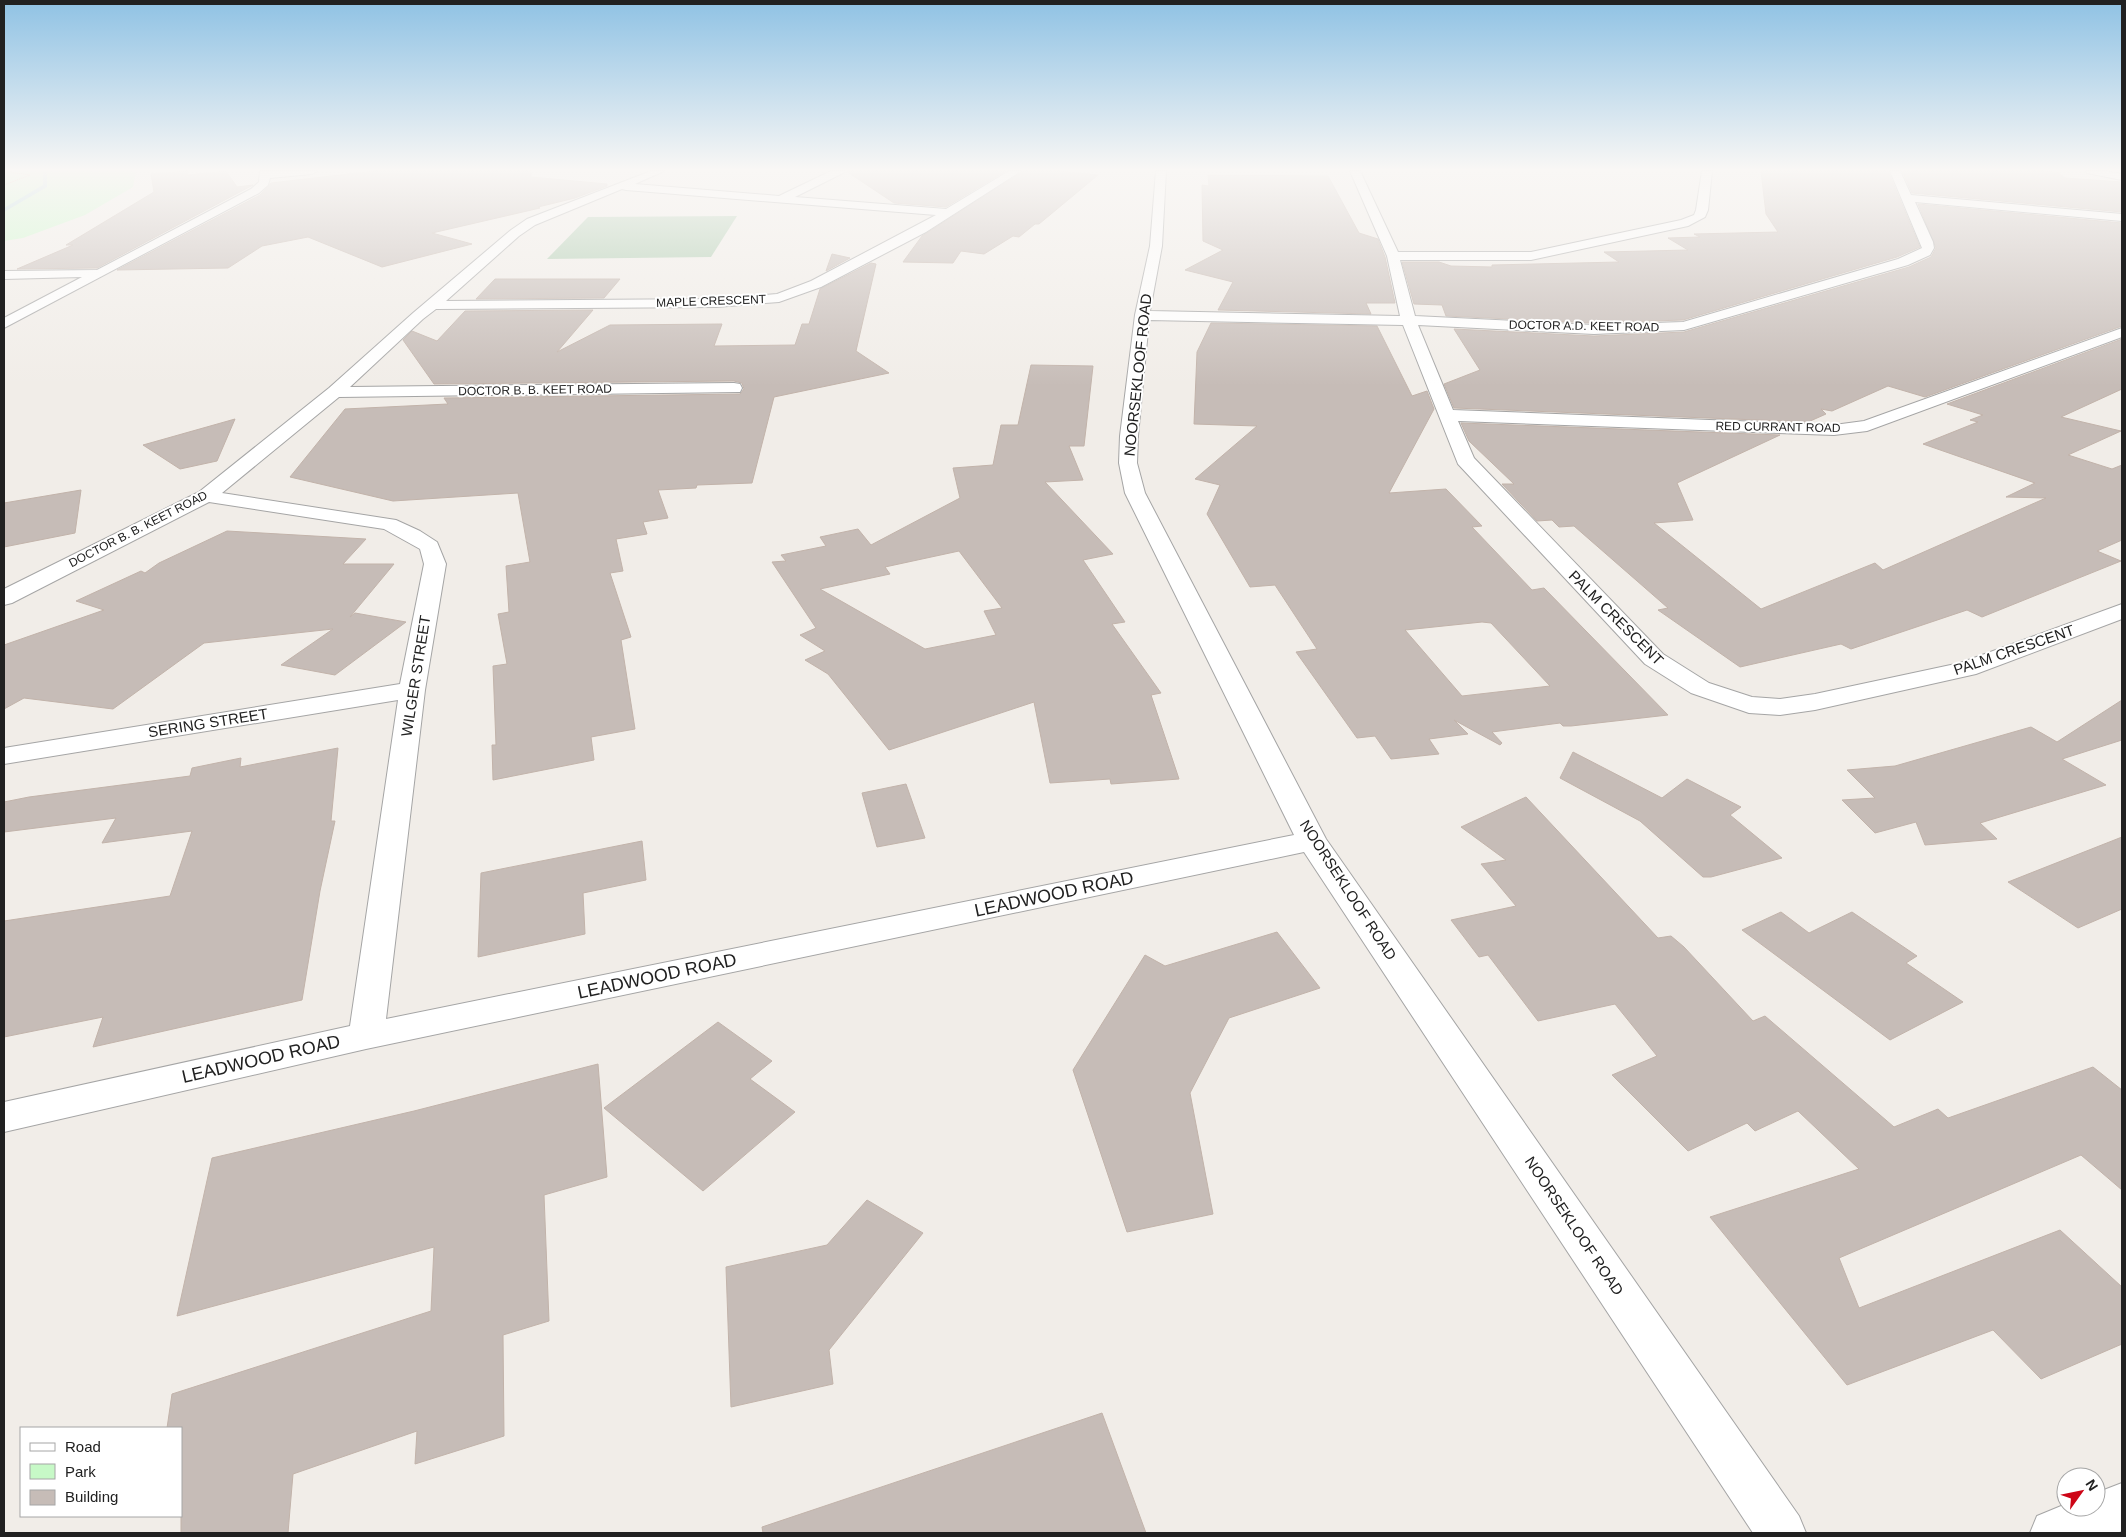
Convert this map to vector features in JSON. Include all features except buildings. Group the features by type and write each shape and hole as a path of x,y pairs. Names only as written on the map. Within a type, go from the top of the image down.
{"street":[{"path":"4,324 157,243"},
{"name":"DOCTOR B. B. KEET ROAD","path":"4,598 206,496 335,392 418,316 503,243"},
{"name":"MAPLE CRESCENT","path":"433,305 716,303 764,300 790,295 816,284 893,243"},
{"name":"NOORSEKLOOF ROAD","path":"1156,243 1142,315 1128,463 1135,493 1312,841 1782,1533"},
{"name":"PALM CRESCENT","path":"1387,243 1393,256 1408,320 1465,460 1592,596 1654,659 1700,688 1723,698 1750,705 1780,706 1815,702 1966,669 2122,611"},
{"path":"1393,256 1531,256 1593,243"},
{"name":"DOCTOR A.D. KEET ROAD","path":"1142,315 1408,320 1613,329 1660,328 1695,324 1903,262 1925,252 1928,248 1927,243"},
{"path":"4,275 101,272"},
{"name":"RED CURRANT ROAD","path":"1447,415 1800,429 1853,428 1868,426 1896,417 1941,398 2122,332"},
{"name":"DOCTOR B. B. KEET ROAD","path":"335,392 734,388"},
{"name":"WILGER STREET","path":"206,496 390,524 413,534 430,546 436,564 412,690 366,1036"},
{"name":"SERING STREET","path":"4,756 412,690"},
{"name":"LEADWOOD ROAD","path":"4,1117 366,1036 1312,841"},
{"path":"2054,1533 2122,1507"}],"green space":[{"path":"563,243 720,243 711,257 547,259"}]}
